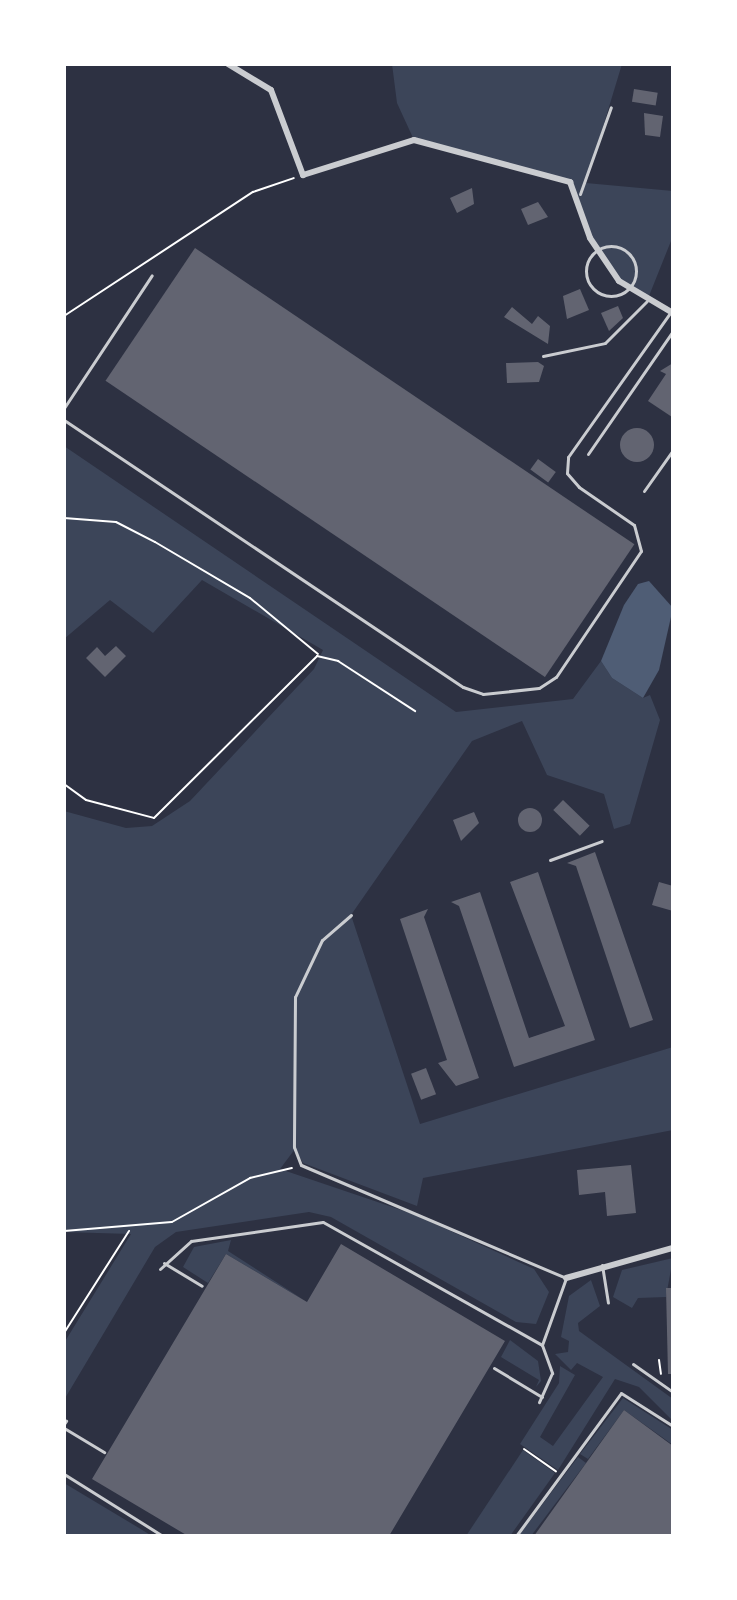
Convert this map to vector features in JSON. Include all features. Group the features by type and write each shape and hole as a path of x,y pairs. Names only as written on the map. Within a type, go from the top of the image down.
{"street":[{"path":"228,64 271,90 303,175 414,140 570,182 580,194 598,250 632,291 672,312"},
{"path":"566,1278 602,1265 673,1248"}],"lane":[{"path":"580,194 611,107"},
{"path":"622,246 637,274 632,291 612,297 595,287 586,271 598,250 622,246"},
{"path":"64,408 152,275"},
{"path":"543,356 605,343 647,301"},
{"path":"64,420 463,687 483,694 539,688 556,677 641,551 634,525 579,487 567,473 568,457 672,312"},
{"path":"588,454 673,331"},
{"path":"644,491 673,450"},
{"path":"550,860 602,841"},
{"path":"351,915 322,940 295,997 294,1147 301,1165 566,1278 542,1345 552,1373 539,1402"},
{"path":"160,1269 191,1241 323,1222 542,1345"},
{"path":"164,1263 202,1286"},
{"path":"602,1265 608,1303"},
{"path":"633,1364 673,1392"},
{"path":"494,1368 542,1397"},
{"path":"516,1536 621,1393 673,1426"},
{"path":"65,1424 104,1452"},
{"path":"64,1474 163,1536"}],"path":[{"path":"64,316 253,192 303,175"},
{"path":"64,518 116,522 155,542 250,598 320,656 415,711"},
{"path":"64,784 86,800 154,818 320,656"},
{"path":"64,1231 130,1230 172,1222 250,1178 301,1165"},
{"path":"64,1333 130,1230"},
{"path":"659,1360 659,1369"},
{"path":"524,1449 560,1474"}],"shaded area":[{"path":"392,64 622,64 586,183 673,191 673,236 647,301 619,281 590,238 570,182 414,140 397,103"},
{"path":"64,446 456,712 573,699 601,661 612,678 643,698 650,695 660,720 630,824 614,829 604,794 547,775 522,721 472,741 351,915 420,1124 673,1047 673,1130 423,1178 417,1206 303,1163 295,1149 280,1169 413,1214 534,1269 549,1292 536,1324 516,1322 331,1217 309,1212 176,1232 155,1247 64,1400 64,1343 131,1234 64,1232 64,811 126,828 152,826 190,801 314,669 323,650 202,580 153,633 110,600 64,639"},
{"path":"649,581 673,608 659,670 643,698 612,678 601,661 624,605 638,584"},
{"path":"231,1240 228,1251 304,1300 226,1254 208,1283 183,1267 194,1247"},
{"path":"673,1258 666,1297 638,1298 632,1308 613,1297 622,1270"},
{"path":"591,1280 600,1306 578,1323 579,1331 673,1399 673,1421 639,1387 615,1379 558,1470 520,1444 559,1383 560,1366 575,1375 540,1437 553,1446 603,1377 577,1363 571,1370 555,1354 568,1352 569,1341 561,1337 569,1296"},
{"path":"510,1340 538,1361 541,1381 536,1387 539,1380 501,1357"},
{"path":"623,1398 673,1430 673,1445 624,1410 588,1459 580,1454"},
{"path":"523,1450 555,1473 510,1536 466,1536"},
{"path":"578,1457 586,1463 531,1536 520,1534"},
{"path":"64,1483 139,1528 152,1536 64,1536"}],"building":[{"path":"634,89 658,93 656,106 632,102"},
{"path":"644,113 663,116 660,137 645,135"},
{"path":"472,188 474,204 457,213 450,198"},
{"path":"538,202 548,217 528,225 521,209"},
{"path":"195,248 634,544 545,677 106,381"},
{"path":"580,289 589,310 567,319 563,296"},
{"path":"618,306 623,318 609,331 601,313"},
{"path":"512,307 532,324 538,316 550,326 548,344 504,317"},
{"path":"538,362 544,366 539,382 507,383 506,363"},
{"path":"673,363 672,417 648,401 666,374 660,371"},
{"path":"637,428 649,433 654,445 649,457 637,462 625,457 620,445 625,433"},
{"path":"538,459 556,472 548,482 530,470"},
{"path":"116,646 126,656 105,677 86,658 97,647 105,656"},
{"path":"563,800 590,826 580,836 553,810"},
{"path":"530,808 538,812 542,820 538,828 530,832 522,828 518,820 522,812"},
{"path":"474,812 479,823 461,841 453,820"},
{"path":"595,852 653,1020 630,1028 576,866 567,863"},
{"path":"538,872 595,1040 514,1067 459,906 451,902 480,892 529,1038 565,1026 510,882"},
{"path":"659,882 673,886 673,911 652,905"},
{"path":"428,909 424,917 479,1078 456,1086 438,1063 447,1060 400,919"},
{"path":"426,1068 436,1094 421,1100 411,1074"},
{"path":"631,1165 636,1213 607,1216 605,1192 579,1195 577,1170"},
{"path":"341,1244 505,1341 389,1536 188,1536 92,1479 226,1254 307,1302"},
{"path":"666,1288 673,1288 673,1374 668,1374"},
{"path":"624,1410 673,1446 673,1536 534,1536"}]}
